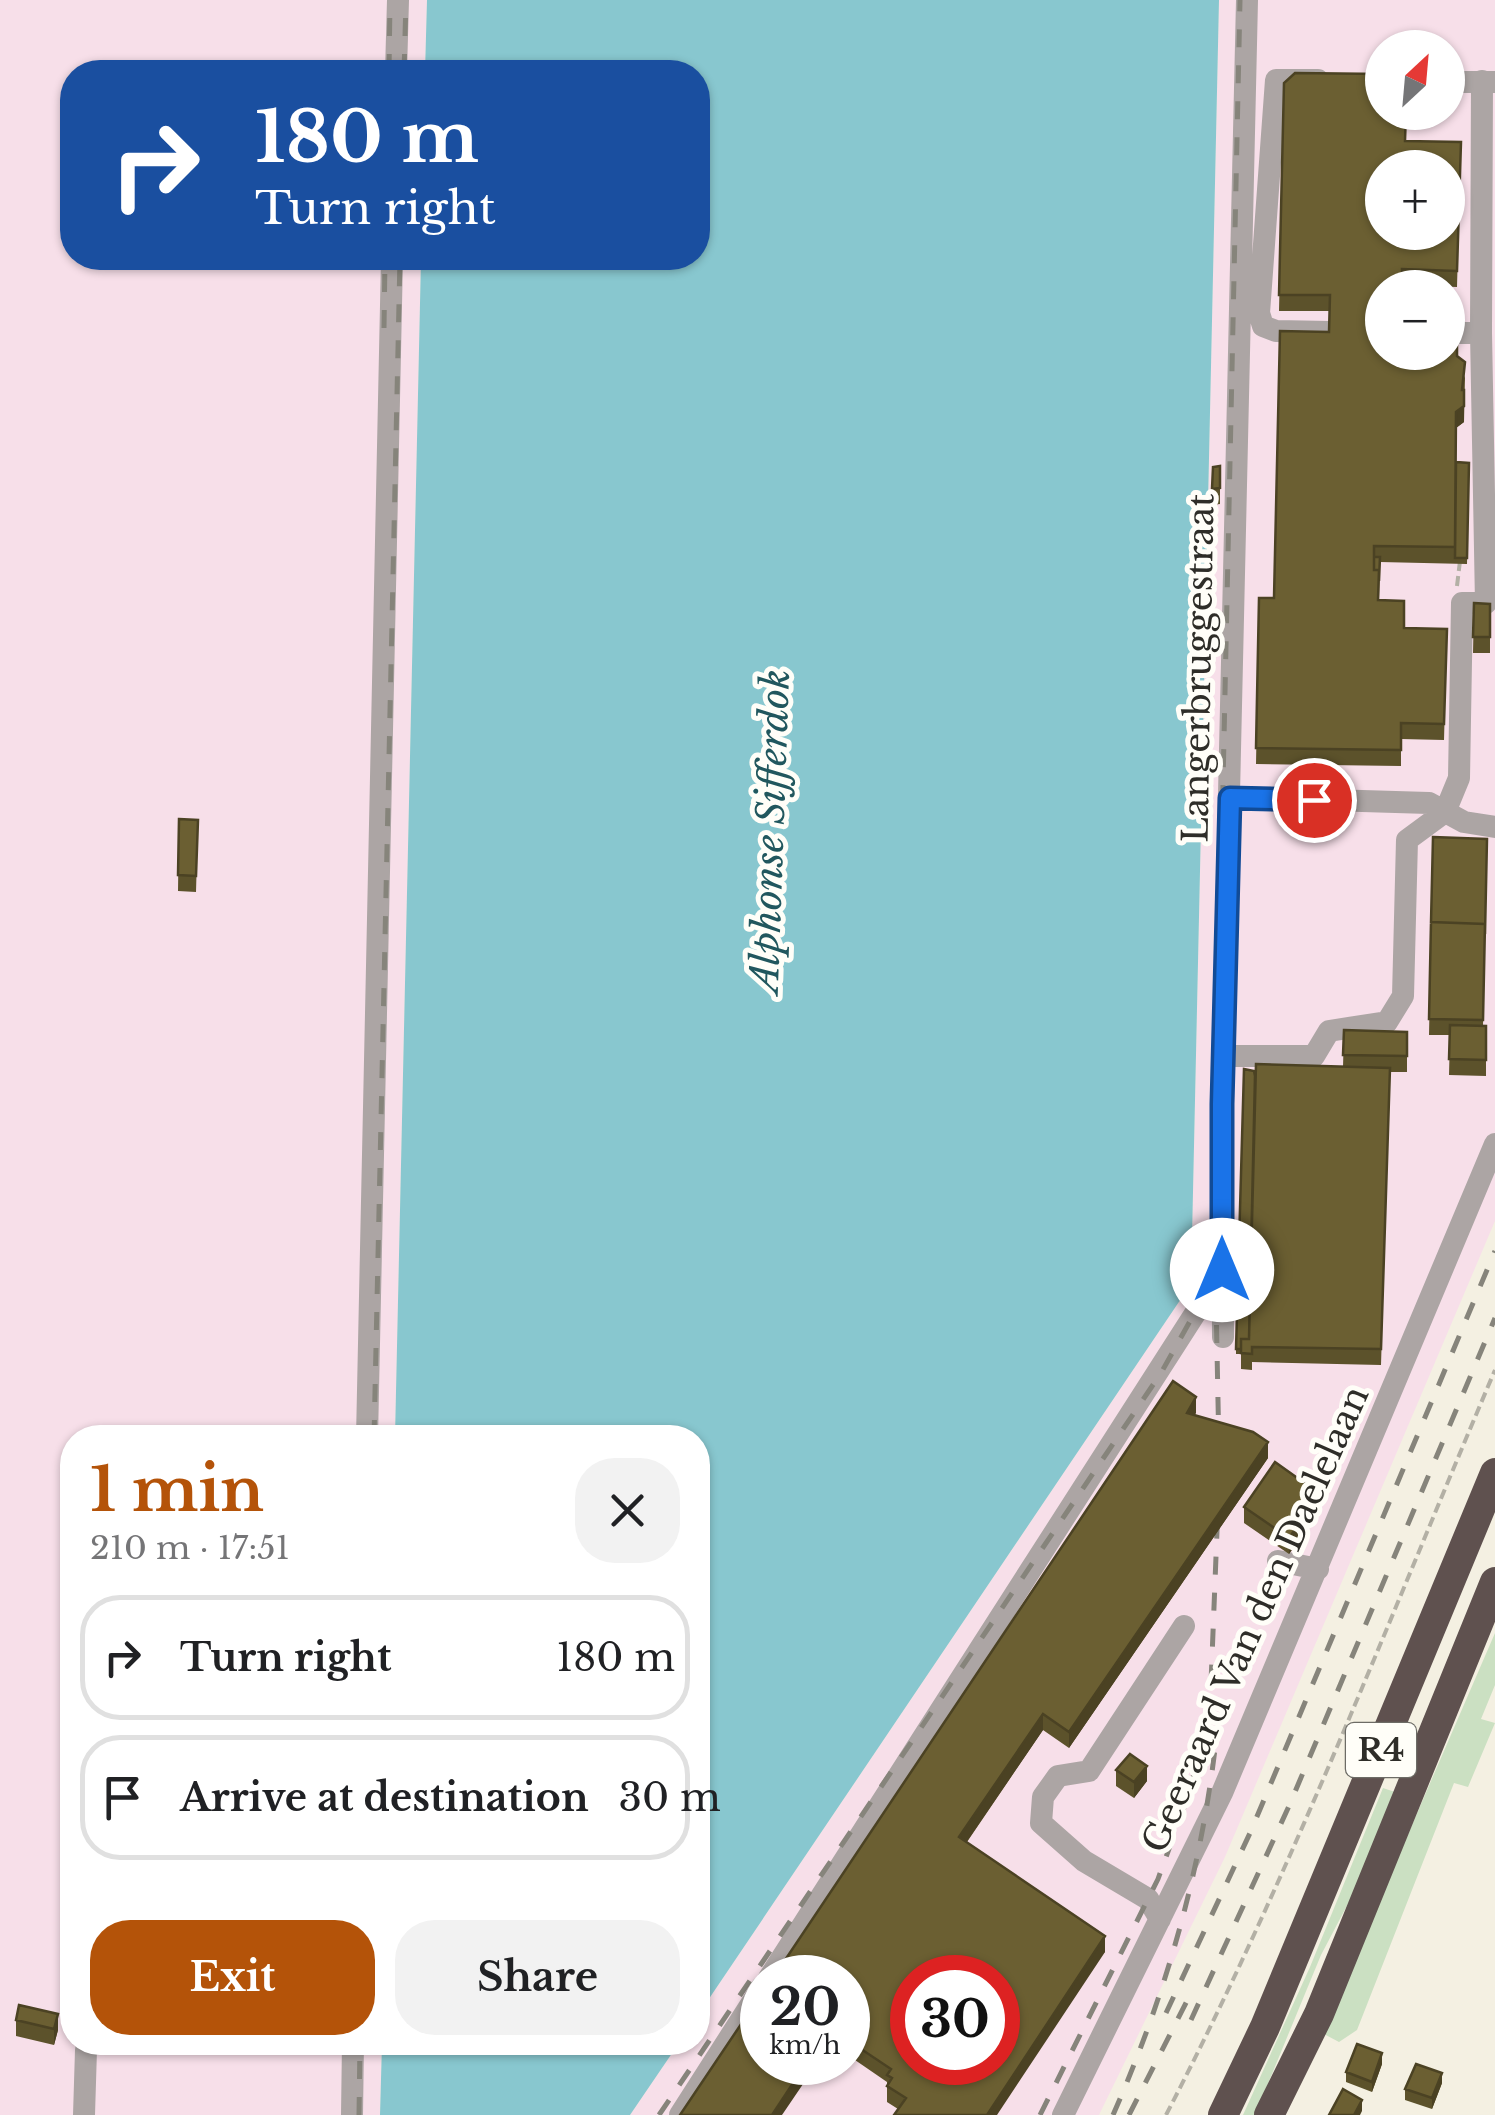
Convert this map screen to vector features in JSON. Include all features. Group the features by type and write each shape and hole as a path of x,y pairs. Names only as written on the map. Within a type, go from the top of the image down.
{"highway":[{"name":"R4","path":"1222,2115 1280,1991 1495,1473"},
{"name":"R4","path":"1269,2115 1320,2014 1495,1582"}],"street":[{"path":"396,60 398,0"},
{"name":"Langerbruggestraat","path":"1223,1337 1224,1056 1247,0"},
{"path":"1329,332 1276,331 1263,326 1260,294 1276,80 1347,80"},
{"path":"1224,1056 1314,1056 1329,1031 1387,1022 1403,996 1406,840 1445,812 1459,778 1462,603 1486,602 1488,82"},
{"path":"366,1425 392,270"},
{"path":"1230,798 1428,803 1464,822 1495,827"},
{"name":"Geeraard Van den Daelelaan","path":"1063,2115 1222,1793 1495,1144"},
{"path":"784,1955 1196,1317 1222,1270"},
{"path":"1278,1561 1318,1568"},
{"path":"1160,1919 1148,1899 1084,1861 1041,1823 1043,1797 1058,1776 1089,1771 1184,1626"},
{"path":"680,2115 740,2022"},
{"path":"84,2115 86,2055"},
{"path":"352,2115 353,2055"}],"path":[{"path":"1166,2115 1280,1876 1495,1370"}],"shaded area":[{"path":"0,0 427,0 425,60 60,60 60,270 421,270 395,1425 60,1425 60,2055 382,2055 380,2115 0,2115"},
{"path":"1219,0 1495,0 1495,1221 1225,1857 1099,2115 630,2115 671,2055 710,2055 710,1997 1191,1284"}],"green space":[{"path":"1495,1633 1495,1685 1481,1719 1495,1723 1468,1787 1454,1783 1357,2030 1339,2042 1322,2033"},
{"path":"1383,1788 1395,1792 1362,1877 1321,1955 1255,2115 1243,2115 1310,1967"}],"water":[{"name":"Alphonse Sifferdok","path":"427,0 1219,0 1191,1284 710,1997 710,1425 395,1425 421,270 710,270 710,60 425,60"},
{"path":"382,2055 671,2055 630,2115 380,2115"}],"building":[{"path":"1295,73 1365,74 1365,130 1405,130 1405,141 1461,142 1461,150 1365,150 1365,250 1458,250 1457,270 1365,270 1365,370 1464,370 1464,406 1456,412 1455,547 1374,546 1374,570 1379,570 1378,600 1404,601 1404,628 1447,629 1444,724 1401,723 1401,750 1256,748 1259,598 1274,598 1280,331 1329,332 1330,295 1279,295 1284,83"},
{"path":"1456,462 1469,463 1467,558 1455,558"},
{"path":"1220,466 1220,488 1212,489 1213,467"},
{"path":"1374,557 1380,557 1379,581 1379,570 1374,570"},
{"path":"1474,603 1490,604 1490,637 1473,637"},
{"path":"179,819 198,820 196,876 178,875"},
{"path":"1433,837 1487,839 1485,934 1485,924 1431,922"},
{"path":"1431,922 1485,924 1483,1020 1429,1019"},
{"path":"1450,1025 1486,1026 1486,1060 1449,1059"},
{"path":"1344,1030 1407,1032 1407,1056 1343,1055"},
{"path":"1256,1064 1390,1068 1381,1349 1252,1347 1252,1354 1241,1353 1241,1339 1249,1339"},
{"path":"1244,1069 1254,1071 1255,1076 1249,1339 1241,1339 1241,1349 1236,1349"},
{"path":"1173,1381 1196,1397 1187,1413 1253,1432 1268,1442 1069,1732 1043,1714 959,1837 1105,1936 1020,2065 1020,1955 890,1955 890,2068 870,2055 870,1955 788,1955"},
{"path":"1275,1462 1320,1494 1289,1538 1244,1507"},
{"path":"1130,1754 1147,1766 1134,1782 1116,1770"},
{"path":"19,2005 58,2014 54,2029 16,2020"},
{"path":"740,2026 740,2085 792,2085 772,2115 680,2115"},
{"path":"1357,2044 1382,2053 1372,2082 1346,2072"},
{"path":"1416,2064 1442,2073 1432,2098 1405,2089"},
{"path":"890,2081 890,2085 1007,2085 987,2115 894,2115 906,2098 887,2086"},
{"path":"1343,2089 1362,2100 1354,2115 1329,2115"}],"railway":[{"path":"389,60 390,0"},
{"path":"404,60 406,0"},
{"path":"1219,1451 1214,1200 1240,0"},
{"path":"384,328 385,270"},
{"path":"374,1425 400,270"},
{"path":"1166,2013 1250,1833 1495,1251"},
{"path":"710,2040 1161,1373 1194,1314 1210,1269"},
{"path":"1191,2020 1289,1806 1495,1318"},
{"path":"1040,2115 1158,1879 1186,1802 1199,1756 1211,1683 1218,1506"},
{"path":"1113,2115 1150,2022 1180,1927 1202,1830 1217,1731"},
{"path":"1129,2115 1188,1999"},
{"path":"359,2115 360,2055"},
{"path":"659,2115 700,2055"}],"route":[{"path":"1222,1270 1230,798 1314,800"}]}
